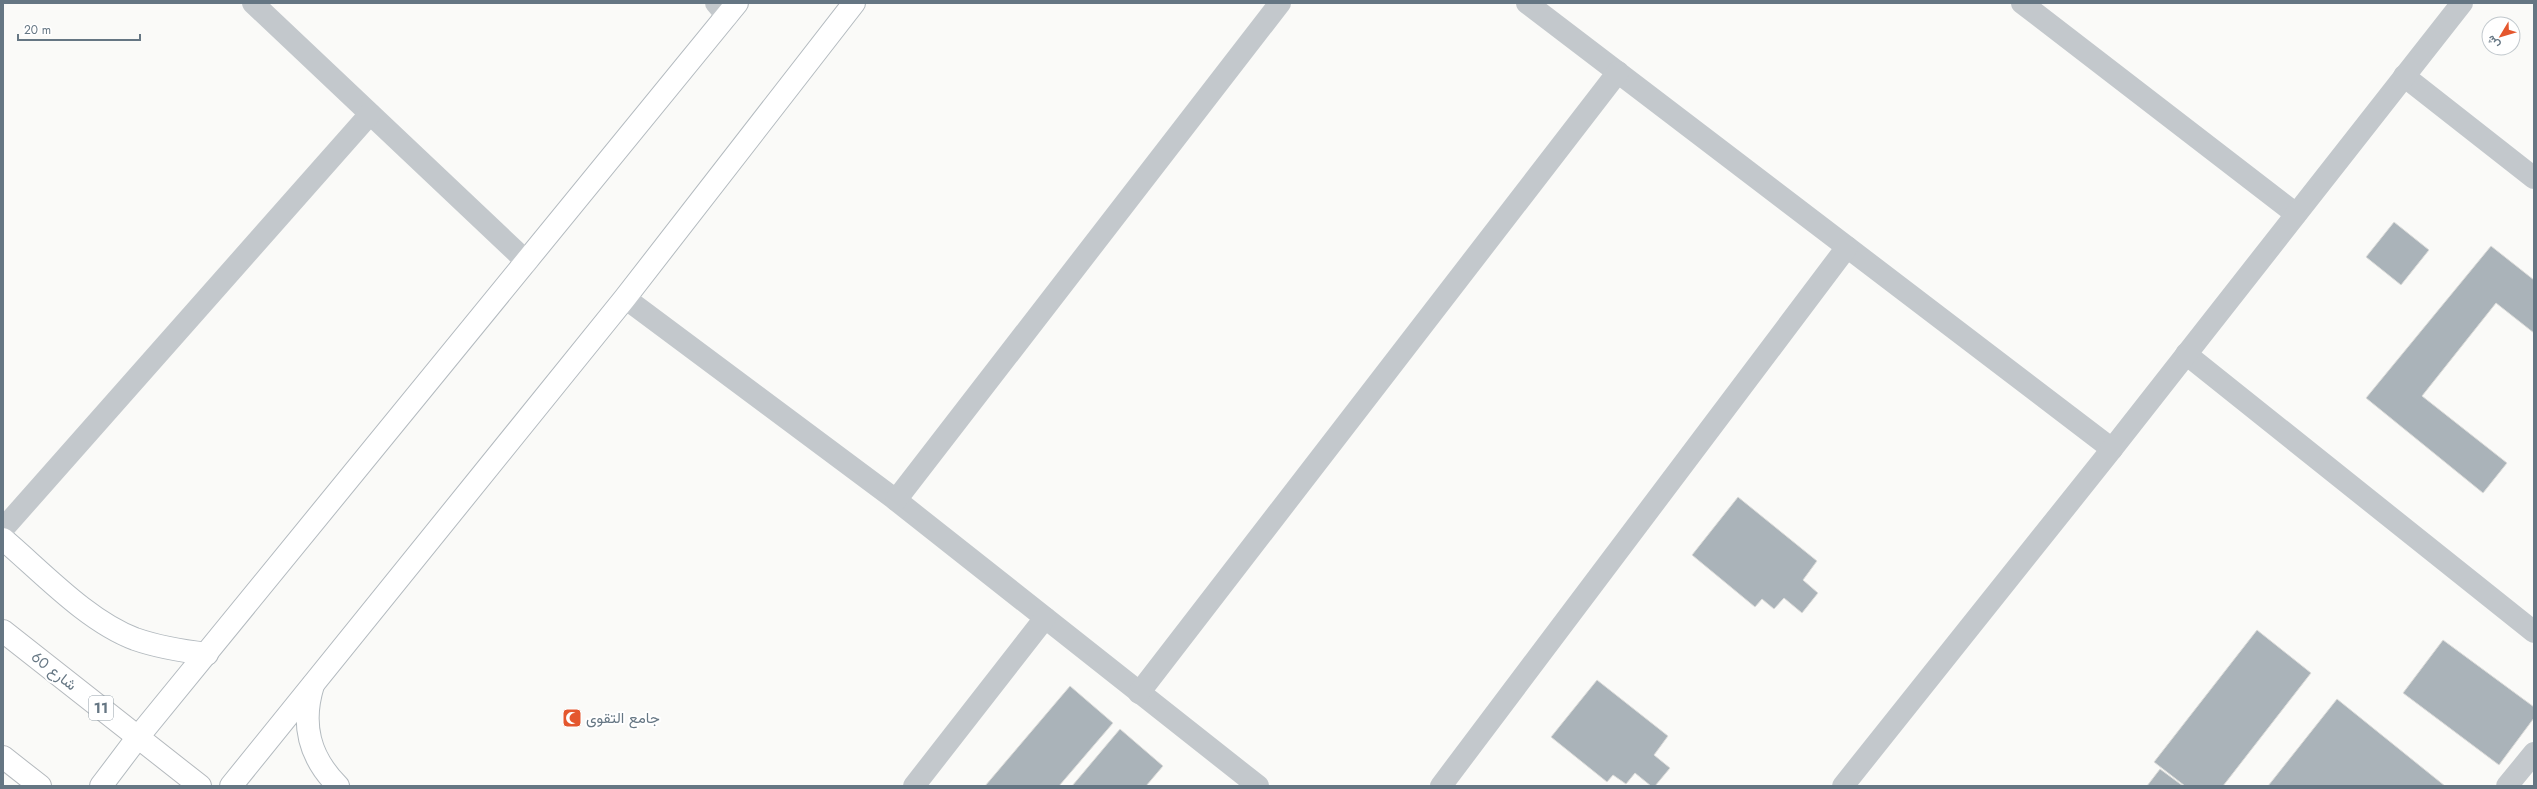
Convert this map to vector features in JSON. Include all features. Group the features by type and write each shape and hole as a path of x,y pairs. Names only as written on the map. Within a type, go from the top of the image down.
{"main road":[{"path":"230,786 625,298 854,3"},
{"path":"101,786 138,737 527,262 727,7"},
{"path":"3,539 88,611 109,626 134,638 158,646 207,654"},
{"name":"شارع 60","path":"3,631 200,786"},
{"path":"315,681 308,702 307,725 311,747 318,762 338,786"},
{"path":"3,757 40,786"}],"street":[{"path":"253,3 527,262"},
{"path":"896,500 1280,3"},
{"path":"1527,3 2112,449"},
{"path":"2022,3 2044,10 2296,214"},
{"path":"1843,786 2112,449 2462,3"},
{"path":"1140,693 1618,72"},
{"path":"2404,76 2534,178"},
{"path":"3,528 370,114"},
{"path":"1441,786 1847,247"},
{"path":"625,298 896,500 1258,786"},
{"path":"2186,354 2534,632"},
{"path":"914,786 1045,618"},
{"path":"2518,782 2534,753"}],"building":[{"path":"2394,222 2429,250 2401,285 2366,257"},
{"path":"2491,246 2534,280 2534,333 2496,303 2422,396 2507,463 2483,493 2366,398"},
{"path":"1738,497 1817,561 1803,580 1818,593 1802,613 1784,598 1774,609 1762,599 1755,607 1692,555"},
{"path":"2257,630 2311,673 2223,786 2185,786 2154,762"},
{"path":"2443,640 2534,707 2534,718 2499,765 2403,693"},
{"path":"1597,680 1668,736 1654,755 1670,768 1655,786 1651,786 1635,773 1626,784 1613,775 1607,782 1551,737"},
{"path":"1070,686 1113,723 1059,786 985,786"},
{"path":"2337,699 2445,786 2268,786"},
{"path":"1120,729 1163,766 1146,786 1072,786"},
{"path":"2160,769 2183,786 2147,786"}],"place":[{"name":"جامع التقوى","path":"572,718"}]}
